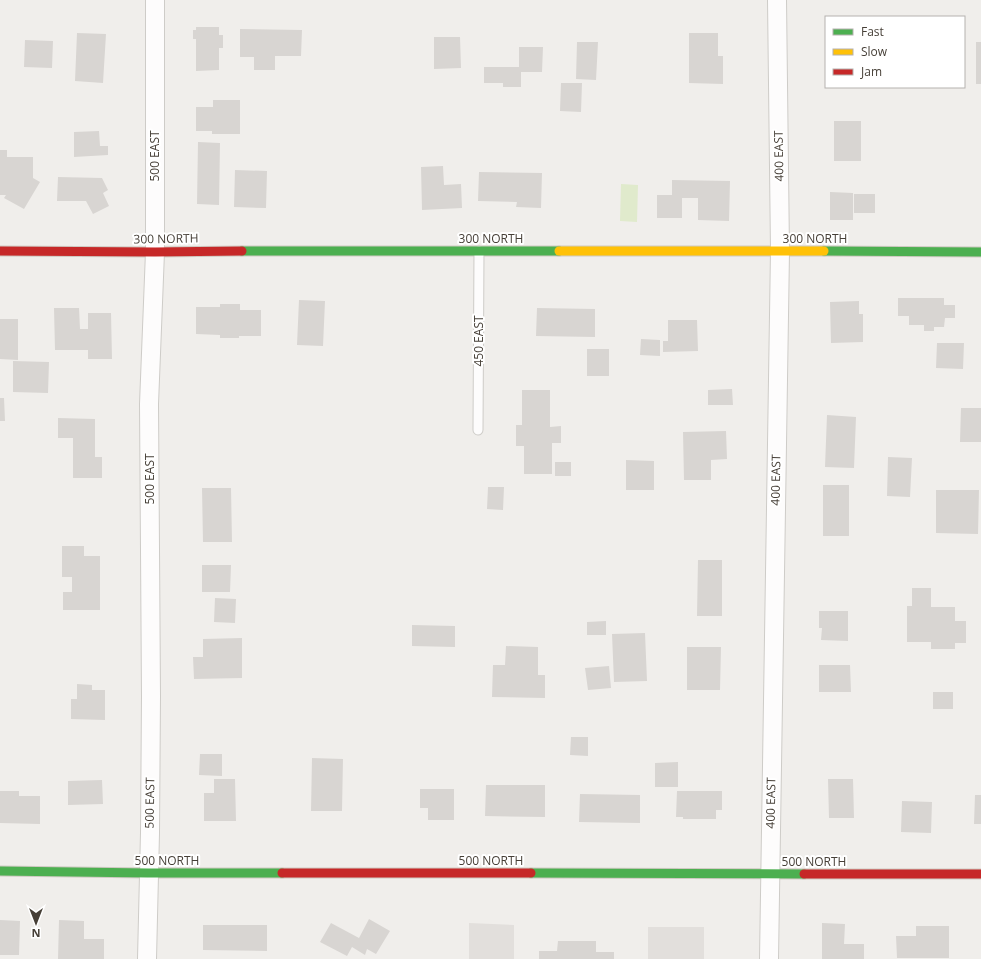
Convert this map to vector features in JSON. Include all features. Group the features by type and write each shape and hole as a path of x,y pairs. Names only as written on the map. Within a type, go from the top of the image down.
{"street":[{"name":"500 EAST","path":"147,959 151,696 149,404 155,252 155,0"},
{"name":"400 EAST","path":"769,959 780,251 777,0"},
{"name":"300 NORTH","path":"0,251 155,252 275,250 981,252"},
{"name":"500 NORTH","path":"0,871 148,873 981,874"}],"lane":[{"name":"450 EAST","path":"478,430 479,251"}],"green space":[{"path":"621,184 638,185 637,222 620,221"}],"shaded area":[{"path":"469,923 514,925 514,959 469,959"},
{"path":"648,927 704,927 704,959 648,959"}],"building":[{"path":"196,27 219,27 219,35 223,35 223,48 219,48 219,70 196,71 196,39 193,39 193,30 196,30"},
{"path":"240,29 302,30 301,56 275,56 275,70 254,70 254,57 240,57"},
{"path":"77,33 106,34 103,83 75,81"},
{"path":"689,33 718,33 718,56 723,56 723,84 689,83"},
{"path":"434,37 460,37 461,68 434,69"},
{"path":"25,40 53,41 52,68 24,67"},
{"path":"577,42 598,42 596,80 576,79"},
{"path":"976,42 981,42 981,84 976,84"},
{"path":"519,47 543,47 542,72 521,72 521,87 503,87 503,83 484,83 484,67 519,67"},
{"path":"561,83 582,83 581,112 560,111"},
{"path":"213,100 240,100 240,134 212,134 212,131 196,131 196,107 213,107"},
{"path":"834,121 861,121 861,161 834,161"},
{"path":"99,131 100,146 108,146 108,155 74,157 74,132"},
{"path":"198,142 220,143 219,205 197,204"},
{"path":"0,150 7,150 7,157 33,157 33,178 40,182 24,209 4,198 6,195 0,195"},
{"path":"443,166 444,185 461,184 462,208 422,210 421,167"},
{"path":"235,170 267,171 266,208 234,207"},
{"path":"479,172 542,173 541,208 516,207 517,202 478,201"},
{"path":"58,177 102,178 108,190 103,193 109,206 93,214 86,201 57,201"},
{"path":"672,180 730,181 729,221 698,220 698,198 682,198 682,218 657,218 657,195 672,195"},
{"path":"830,192 853,193 853,220 830,220"},
{"path":"854,194 875,194 875,213 854,213"},
{"path":"898,298 944,298 944,305 955,305 955,318 945,318 944,327 934,327 934,331 924,331 924,325 909,325 909,316 898,316"},
{"path":"299,300 325,301 323,346 297,345"},
{"path":"859,301 859,314 863,314 863,342 831,343 830,302"},
{"path":"220,304 240,304 240,310 261,310 261,336 220,338 220,335 196,334 196,307 220,307"},
{"path":"54,308 79,308 80,329 88,329 88,313 111,313 112,359 88,359 88,350 55,350"},
{"path":"537,308 595,309 595,337 536,336"},
{"path":"0,319 18,319 18,360 0,359"},
{"path":"668,320 697,320 698,351 663,352 663,341 668,341"},
{"path":"641,339 660,340 660,356 640,355"},
{"path":"937,343 964,343 963,369 936,368"},
{"path":"587,349 609,349 609,376 587,376"},
{"path":"13,361 49,362 48,393 13,392"},
{"path":"732,389 733,405 708,405 708,390"},
{"path":"522,390 550,390 550,427 561,426 561,443 552,443 552,474 524,474 524,446 516,446 516,425 522,425"},
{"path":"0,398 4,398 5,421 0,421"},
{"path":"961,408 981,408 981,442 960,442"},
{"path":"827,415 856,417 854,468 825,467"},
{"path":"58,418 95,419 95,457 102,457 102,478 73,478 73,438 58,438"},
{"path":"726,431 727,459 711,460 711,480 684,480 683,432"},
{"path":"888,457 912,458 910,497 887,496"},
{"path":"626,460 654,461 654,490 626,490"},
{"path":"555,462 571,462 571,476 555,476"},
{"path":"823,485 849,485 849,536 823,536"},
{"path":"488,487 504,487 503,510 487,509"},
{"path":"202,488 231,488 232,542 203,542"},
{"path":"936,490 979,490 978,534 936,533"},
{"path":"62,546 84,546 84,556 100,556 100,610 63,610 63,592 72,592 72,577 62,577"},
{"path":"698,560 722,560 722,616 697,616"},
{"path":"202,565 231,565 230,592 202,592"},
{"path":"912,588 931,588 931,607 955,607 955,621 966,621 966,643 955,643 955,649 931,649 931,642 907,642 907,606 912,606"},
{"path":"215,598 236,599 235,623 214,622"},
{"path":"819,611 848,611 848,641 821,640 822,628 819,628"},
{"path":"606,621 606,635 587,635 587,622"},
{"path":"412,625 455,626 455,647 412,646"},
{"path":"645,633 647,681 614,682 612,634"},
{"path":"242,638 242,678 194,679 193,657 203,657 203,639"},
{"path":"506,646 538,647 538,675 545,675 545,698 492,697 493,665 505,665"},
{"path":"687,647 721,647 720,690 687,690"},
{"path":"819,665 850,665 851,692 819,692"},
{"path":"609,666 611,688 588,690 585,668"},
{"path":"77,684 92,685 92,690 105,690 105,720 71,719 71,699 77,699"},
{"path":"933,692 953,692 953,709 933,709"},
{"path":"571,737 588,737 588,756 570,755"},
{"path":"200,754 222,754 222,776 199,775"},
{"path":"312,758 343,759 342,811 311,811"},
{"path":"678,762 678,787 655,787 655,763"},
{"path":"214,779 235,779 236,821 204,821 204,793 214,793"},
{"path":"828,779 853,779 854,818 829,818"},
{"path":"102,780 103,804 68,805 68,781"},
{"path":"486,785 545,785 545,817 485,816"},
{"path":"420,789 454,789 454,820 428,820 428,808 420,808"},
{"path":"0,791 19,791 19,796 40,796 40,824 0,823"},
{"path":"677,791 722,791 722,810 716,810 716,819 683,819 683,817 676,817"},
{"path":"580,794 640,795 640,823 579,822"},
{"path":"975,795 981,795 981,824 974,824"},
{"path":"902,801 932,802 931,833 901,832"},
{"path":"369,919 390,931 376,954 367,949 365,955 352,947 347,956 320,942 331,923 359,938"},
{"path":"0,920 20,921 19,955 0,955"},
{"path":"59,920 84,921 84,939 104,939 104,959 58,959"},
{"path":"822,923 845,924 844,944 864,944 864,959 822,959"},
{"path":"203,925 267,925 267,951 203,950"},
{"path":"916,926 949,926 949,958 897,958 896,936 916,936"},
{"path":"558,941 596,941 596,952 614,952 614,959 539,959 539,951 557,951"}],"traffic: fast":[{"path":"242,251 559,251"},
{"path":"824,251 981,252"},
{"path":"0,871 282,873"},
{"path":"531,873 804,874"}],"traffic: slow":[{"path":"559,251 824,251"}],"traffic: jam":[{"path":"0,251 242,251"},
{"path":"282,873 531,873"},
{"path":"804,874 981,874"}]}
